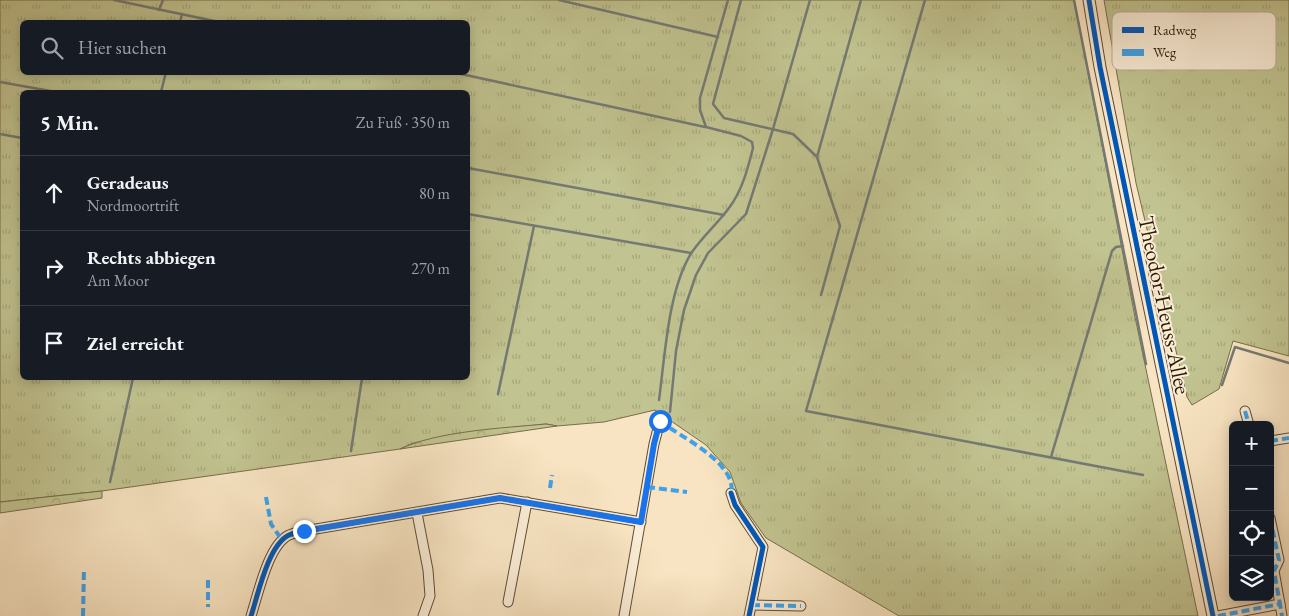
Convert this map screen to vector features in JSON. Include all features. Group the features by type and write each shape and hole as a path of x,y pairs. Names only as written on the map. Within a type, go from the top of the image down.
{"street":[{"name":"Theodor-Heuss-Allee","path":"1089,0 1102,77 1213,616"},
{"path":"1246,411 1248,421"},
{"path":"624,616 654,444 660,421"},
{"path":"1274,440 1289,438"},
{"path":"731,493 740,513 764,547 749,616"},
{"path":"251,616 272,554 278,544 288,536 304,531 500,498 641,522"},
{"path":"508,602 527,502"},
{"path":"417,513 428,570 430,596 423,616"},
{"path":"1274,537 1279,560 1274,571 1282,616"},
{"path":"1279,560 1289,558"},
{"path":"1218,616 1280,604"},
{"path":"752,605 801,606"}],"green space":[{"path":"0,0 1074,0 1135,317 1198,616 899,616 766,538 741,503 730,472 706,445 655,410 604,422 557,426 546,424 486,430 413,443 400,449 102,491 0,502"},
{"path":"1104,0 1289,0 1289,356 1233,341 1219,389 1192,405 1187,397 1136,183 1116,70 1276,70 1276,12 1112,12 1112,46"},
{"path":"546,424 557,426 400,449 415,443 452,434"},
{"path":"102,491 102,498 0,513 0,502"}],"waterway":[{"path":"114,0 209,20"},
{"path":"159,10 163,0"},
{"path":"559,0 718,37"},
{"path":"659,400 669,323 684,267 696,246 725,214 734,201 744,179 753,148 752,142 741,136 706,127 700,110 700,98 728,0"},
{"path":"741,0 713,104 724,118 793,134 817,157 840,226 821,295"},
{"path":"670,412 676,351 684,310 696,275 708,253 746,214 773,129 810,0"},
{"path":"817,157 861,0"},
{"path":"925,0 806,411 1143,475"},
{"path":"1074,0 1146,364"},
{"path":"180,20 182,14"},
{"path":"162,90 165,75"},
{"path":"466,75 705,127"},
{"path":"0,82 45,90"},
{"path":"0,134 20,138"},
{"path":"470,168 724,215"},
{"path":"470,214 691,253"},
{"path":"498,394 534,226"},
{"path":"1051,457 1112,251 1116,247 1123,246"},
{"path":"1222,385 1235,347 1289,363"},
{"path":"110,482 133,380"},
{"path":"351,451 362,380"}],"marked path":[{"path":"1245,411 1248,421"},
{"path":"660,421 706,452 717,462 726,472 731,483 731,495"},
{"path":"1274,440 1289,438"},
{"path":"550,488 552,475"},
{"path":"647,487 687,492"},
{"path":"266,497 271,524 282,540"},
{"path":"1274,537 1279,560 1274,571 1280,604"},
{"path":"83,616 84,568"},
{"path":"208,580 208,607"},
{"path":"1218,616 1280,604 1282,616"},
{"path":"752,605 801,606"}],"cycle path":[{"path":"1089,0 1100,67 1213,616"},
{"path":"731,493 735,505 763,547 749,616"},
{"path":"251,616 265,571 275,549 282,540 296,533 500,498 641,522"}],"route":[{"path":"304,531 500,498 641,522 654,444 660,421"}]}
